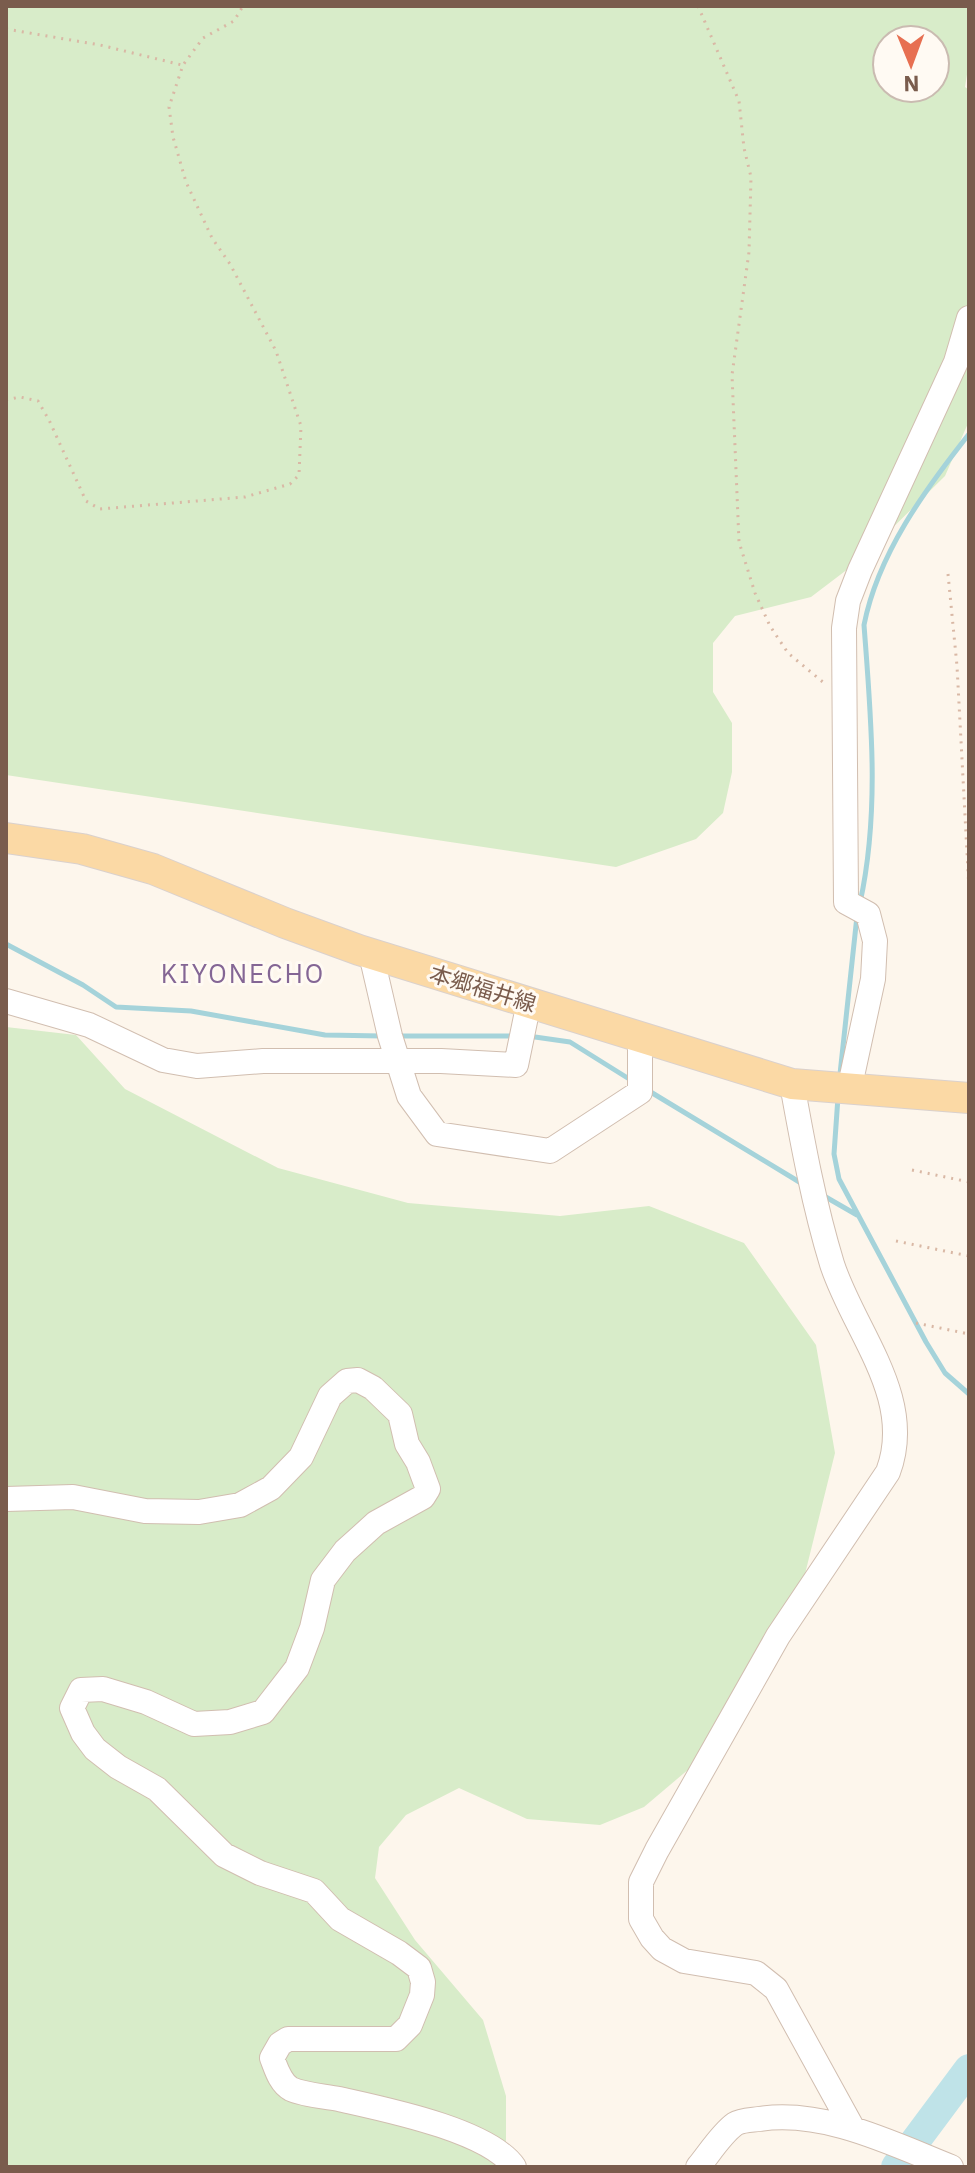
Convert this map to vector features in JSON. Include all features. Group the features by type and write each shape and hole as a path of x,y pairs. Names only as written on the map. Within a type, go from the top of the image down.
{"main road":[{"name":"本郷福井線","path":"6,838 82,849 153,869 371,954 792,1084 969,1098"}],"street":[{"path":"849,1090 873,979 875,941 858,909 846,902 844,628 848,601 956,362 969,318"},
{"path":"371,954 409,1096 437,1134 550,1151 640,1092 640,1036"},
{"path":"6,1001 89,1025 163,1060 197,1066 263,1061 441,1061 516,1065 529,1002"},
{"path":"792,1084 818,1216 834,1269 880,1368 894,1408 895,1454 888,1472 778,1636 657,1850 641,1882 641,1919 662,1949 684,1961 756,1973 776,1989 853,2129"},
{"path":"6,1499 73,1497 145,1511 199,1512 240,1505 271,1488 301,1457 330,1396 347,1381 358,1380 373,1388 400,1414 407,1444 428,1489 423,1497 376,1523 345,1551 323,1580 312,1628 297,1668 263,1712 230,1722 194,1724 146,1702 103,1689 81,1690 72,1708 83,1733 95,1749 118,1767 157,1789 224,1855 260,1873 314,1891 340,1919 419,1968 423,1982 422,1995 410,2025 396,2039 288,2039 280,2044 272,2058 278,2074 289,2088 462,2132 507,2156 514,2167"},
{"path":"698,2167 736,2123 770,2117 853,2129 886,2139 942,2164"}],"path":[{"path":"6,400 20,397 38,401 86,501 100,509 245,497 290,484 299,475 301,426 276,351 230,264 212,238 186,182 173,137 169,107 183,65 203,38 234,21 243,6"},
{"path":"698,6 739,101 751,177 749,252 732,375 739,542 755,593 770,626 788,653 844,697"},
{"path":"6,29 100,45 183,65"},
{"path":"948,574 957,666 969,890"},
{"path":"912,1170 969,1182"},
{"path":"896,1241 969,1256"},
{"path":"916,1323 969,1334"}],"green space":[{"path":"6,6 969,6 969,62 965,87 969,90 969,421 945,476 861,559 811,597 735,616 713,643 713,692 732,723 732,772 723,813 696,839 616,867 6,775"},
{"path":"6,1027 76,1035 125,1089 278,1168 408,1203 560,1216 649,1206 744,1243 816,1345 835,1453 804,1578 729,1735 644,1807 600,1825 527,1819 459,1788 406,1815 379,1847 375,1878 415,1940 483,2020 506,2096 506,2167 6,2167"}],"waterway":[{"path":"860,903 872,799 864,625 880,573 905,524 969,434"},
{"path":"840,1074 857,916"},
{"path":"6,944 83,985 116,1007 191,1011 325,1035 382,1036"},
{"path":"396,1036 514,1036"},
{"path":"528,1036 570,1042 634,1082"},
{"path":"649,1091 801,1183"},
{"path":"838,1097 834,1154 839,1179 926,1342 945,1373 969,1394"},
{"path":"824,1196 857,1215"},
{"path":"896,2167 969,2069"}],"district":[{"name":"KIYONECHO","path":"243,973"}]}
